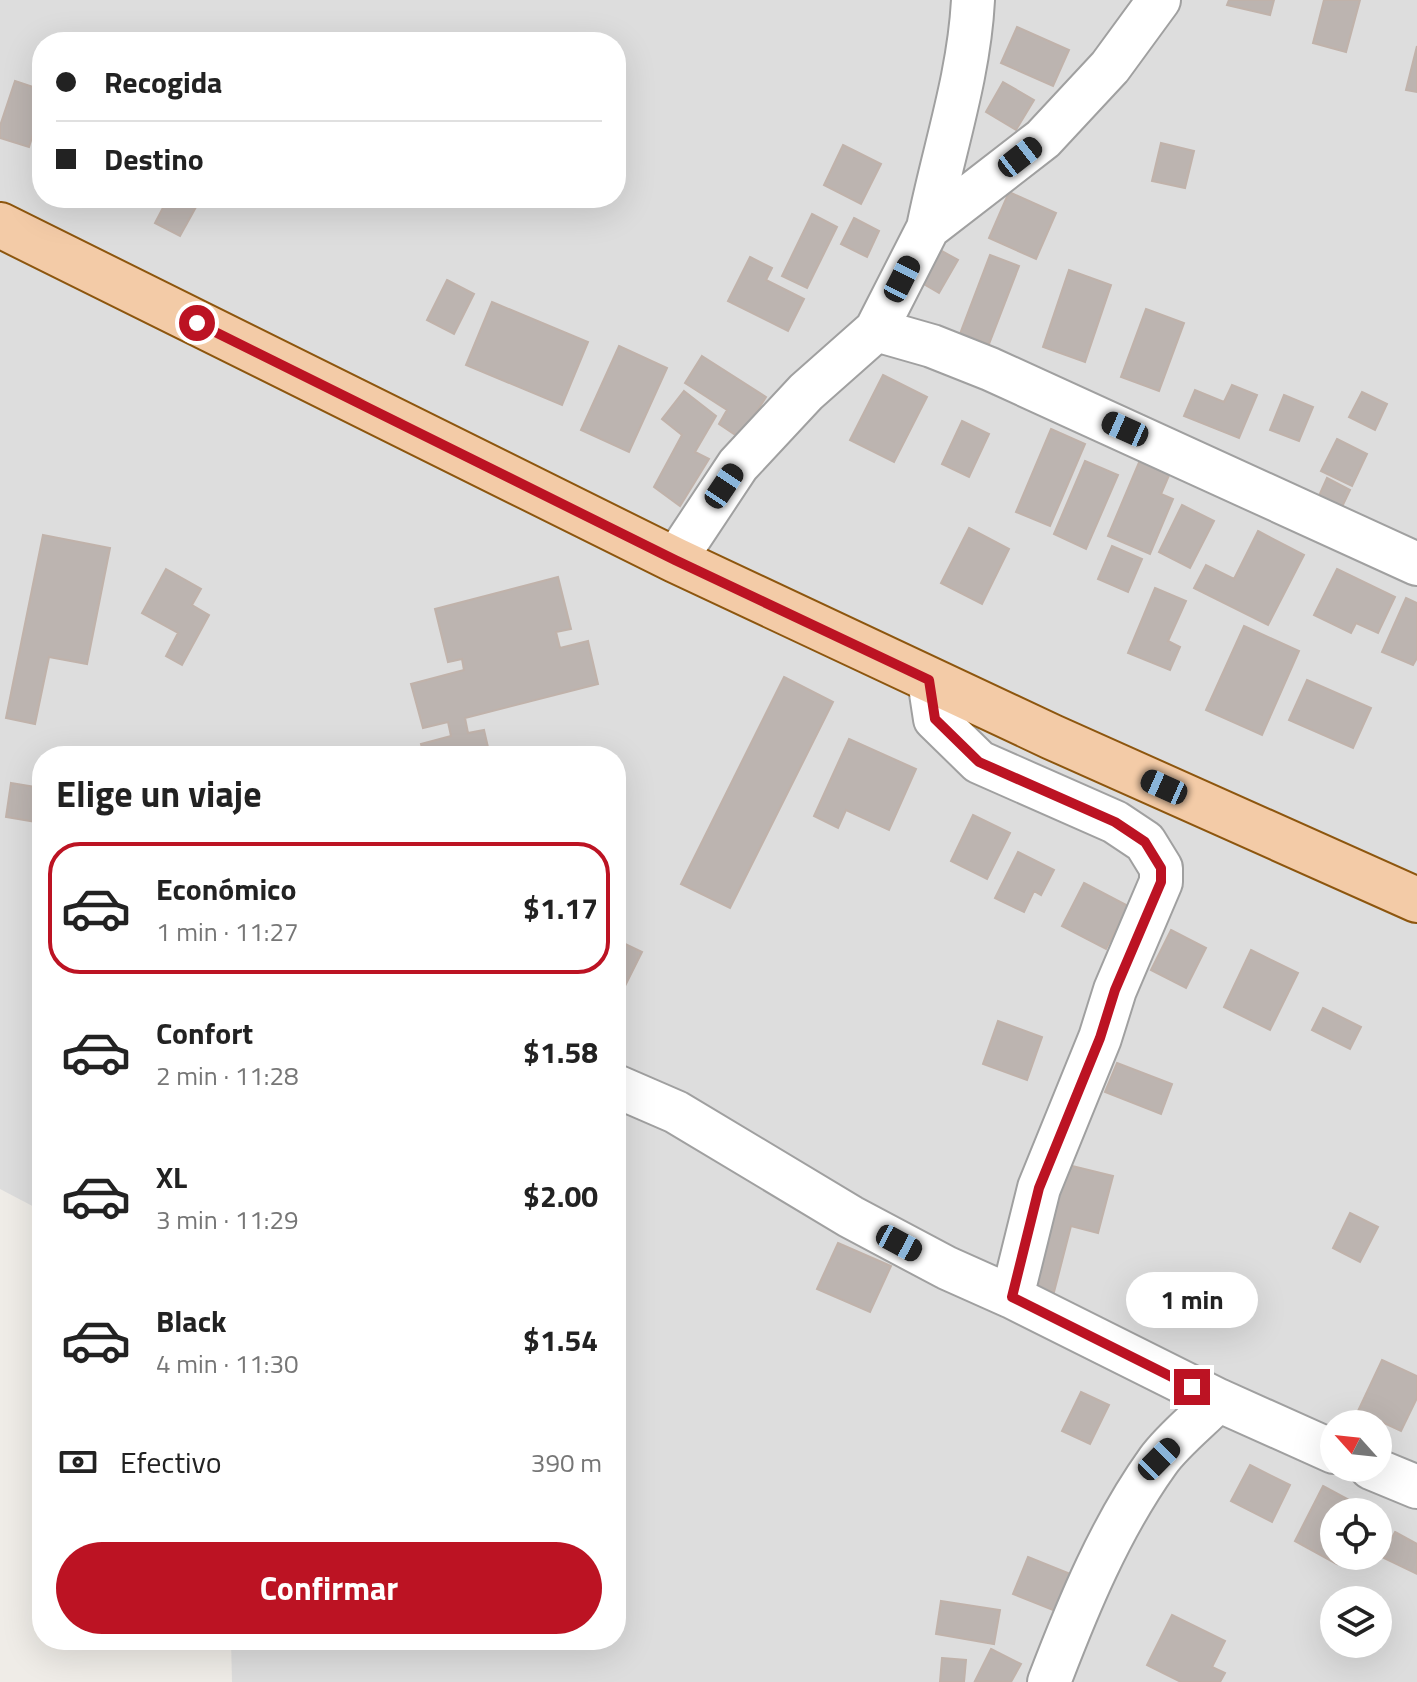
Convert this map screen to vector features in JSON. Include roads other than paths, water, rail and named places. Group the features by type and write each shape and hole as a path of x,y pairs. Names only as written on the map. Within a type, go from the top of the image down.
{"main road":[{"path":"0,225 675,560 1052,737 1417,900"}],"street":[{"path":"675,560 738,465 806,392 876,330 928,228 971,33 973,0"},
{"path":"928,228 1043,139 1110,67 1159,0"},
{"path":"876,330 932,346 990,369 1417,564"},
{"path":"929,680 935,719 979,762 1115,822 1145,842 1161,868 1161,882 1120,978 1100,1038 1039,1188 1012,1297"},
{"path":"626,1090 676,1112 851,1217 947,1268 1218,1400 1320,1446"},
{"path":"1049,1682 1077,1609 1124,1515 1159,1459 1218,1400"},
{"path":"1392,1477 1417,1487"}]}
